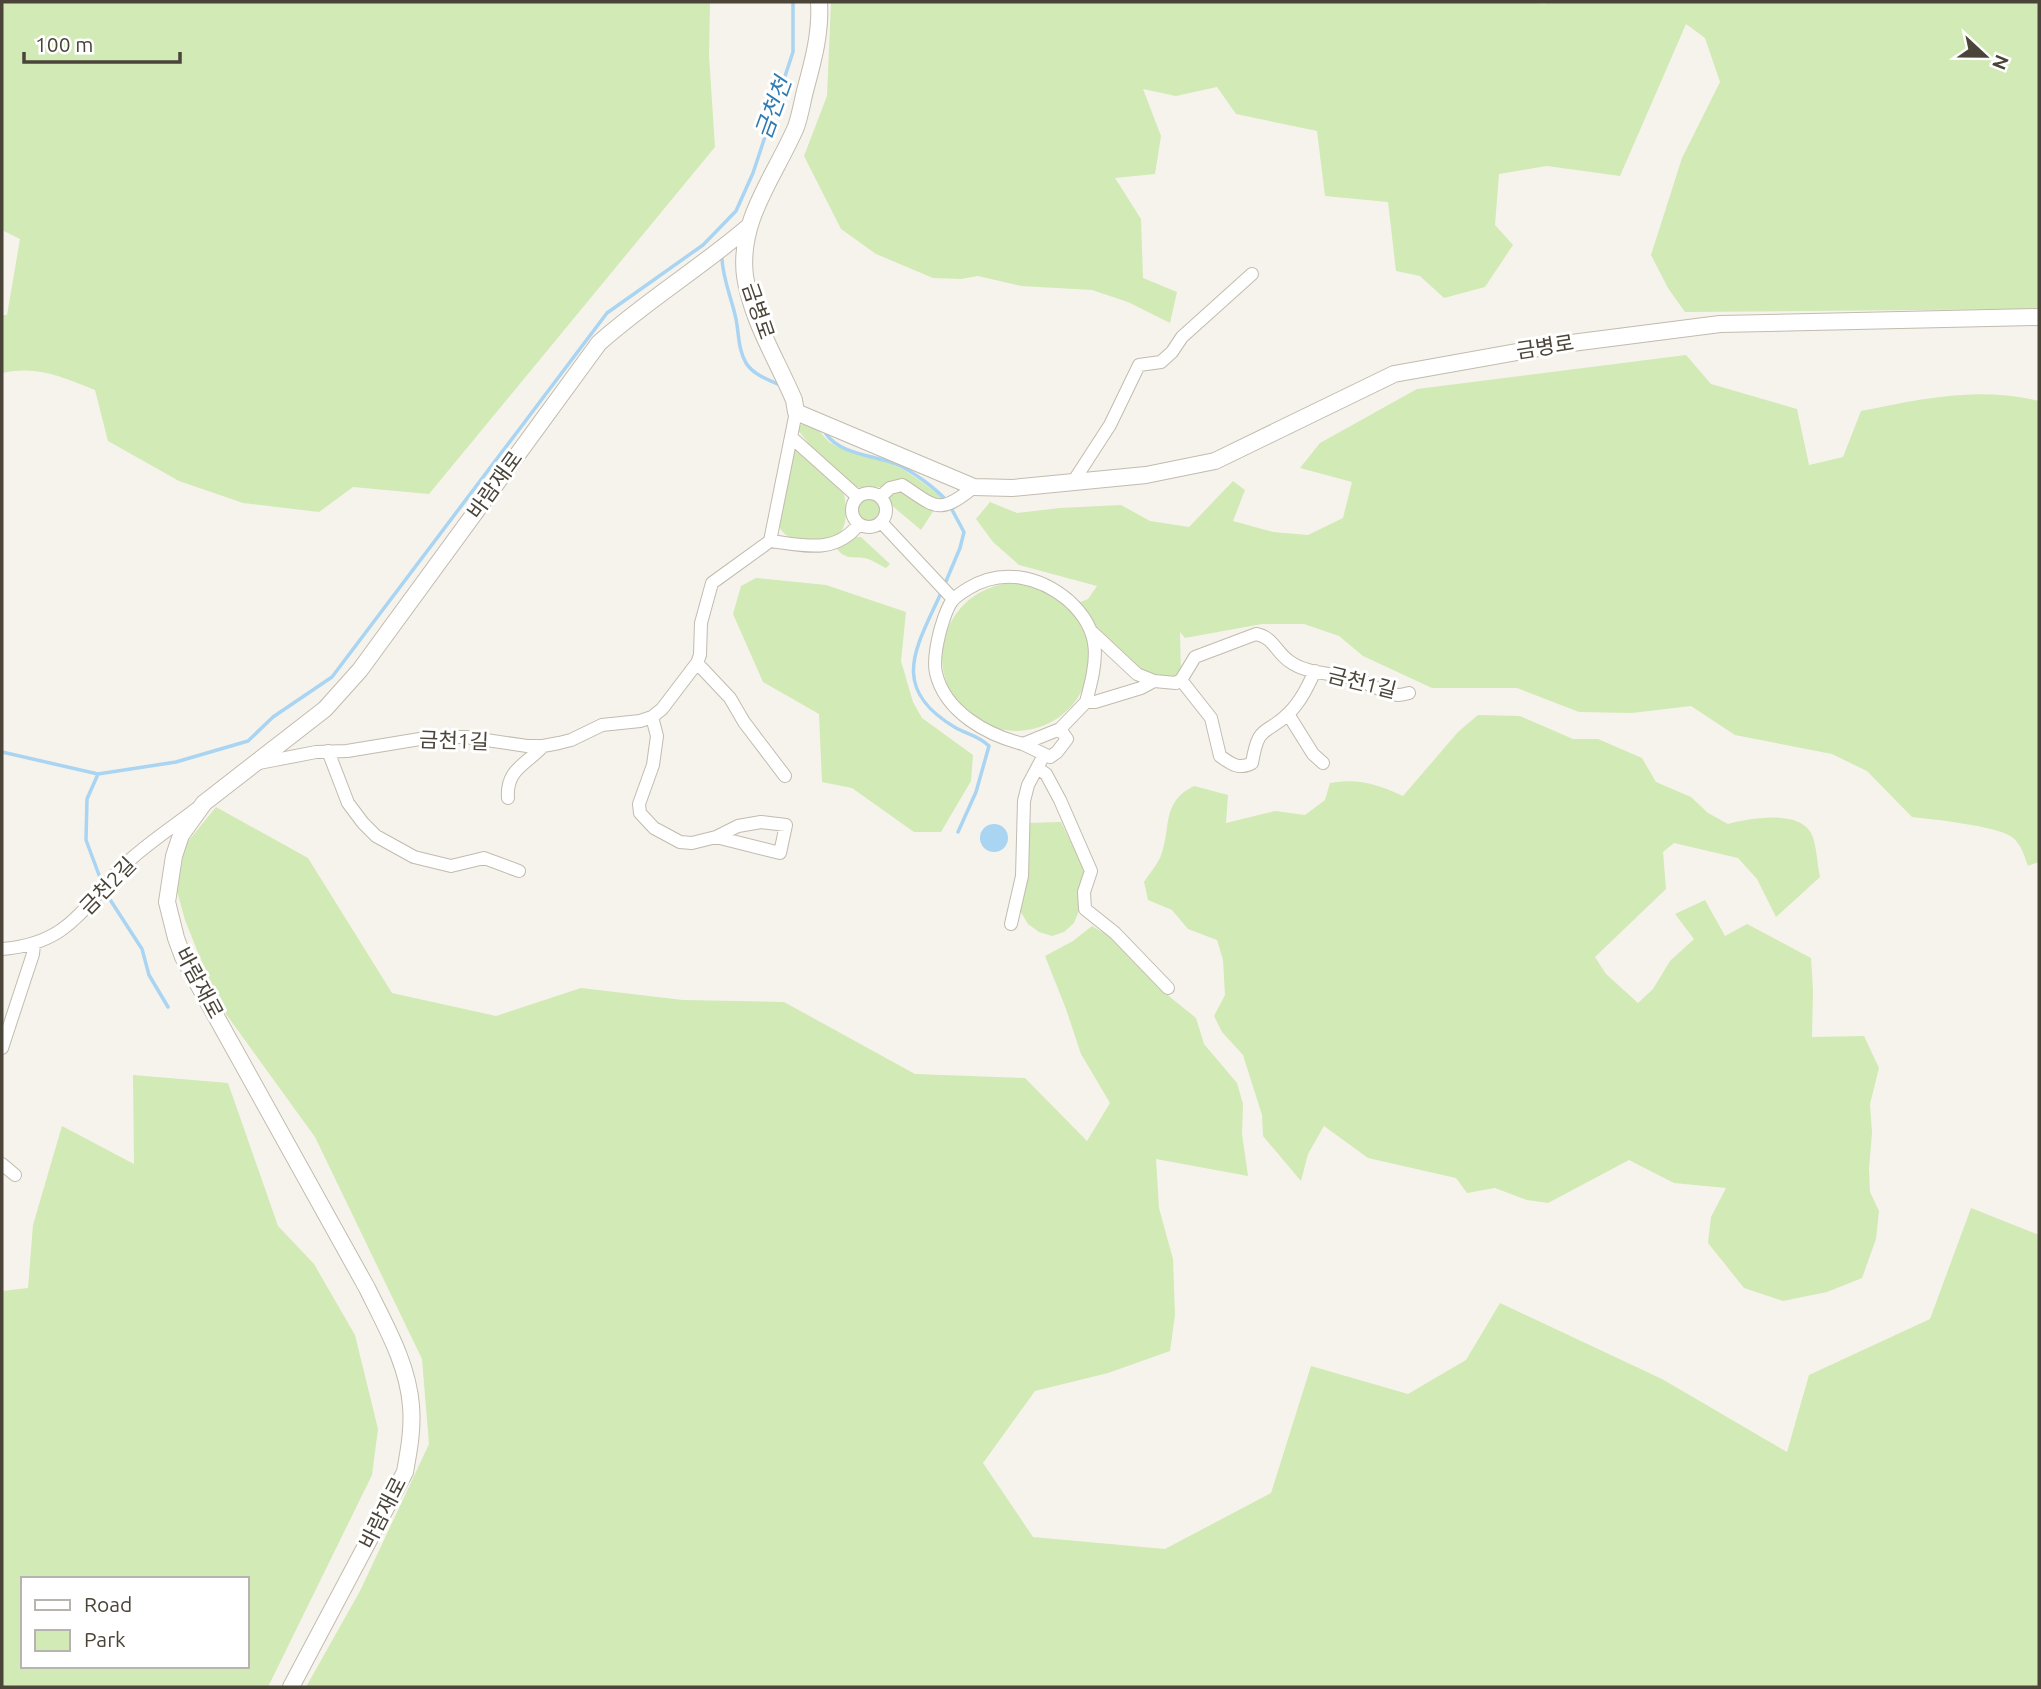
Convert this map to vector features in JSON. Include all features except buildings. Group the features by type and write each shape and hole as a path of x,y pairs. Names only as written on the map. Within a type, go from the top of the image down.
{"street":[{"name":"금병로","path":"819,2 818,40 796,125 748,227 745,272 747,289 795,406 974,487 1012,488 1146,475 1215,461 1394,374 1556,345 1720,324 2039,317"},
{"name":"바람재로","path":"291,1687 405,1472 410,1444 411,1404 400,1360 367,1288 190,969 176,939 167,902 174,856 181,835 204,803 326,709 360,670 599,343 627,318 718,253 748,227"},
{"path":"1073,482 1110,425 1137,371 1161,362 1182,337 1252,275"},
{"path":"770,541 795,406"},
{"path":"791,438 858,497"},
{"path":"880,497 890,488 902,485 929,504 948,504 974,487"},
{"path":"866,493 880,497 884,501 886,512 881,522 870,527 859,524 852,511 858,497 866,493"},
{"path":"881,522 950,597"},
{"path":"716,837 780,853 786,825 761,822 738,826 716,837 692,844 680,842 654,828 640,813 642,794 653,765 657,736 652,718 697,663 700,655 701,623 712,583 770,541 824,547 851,535 859,524"},
{"path":"1023,744 1060,729 1086,702 1096,664 1091,631 1081,612 1061,595 1022,577 994,577 977,583 950,597 936,656 936,671 941,686 964,716 998,736 1023,744 1044,755 1050,757 1057,752 1067,738 1060,729"},
{"path":"1091,631 1137,674 1154,681 1175,683 1181,680"},
{"name":"금천1길","path":"1315,671 1307,689 1288,714 1256,739 1252,763 1244,767 1232,765 1220,756 1211,718 1181,680 1195,657 1256,634 1265,635 1289,661 1336,677 1349,677 1398,695 1409,693"},
{"path":"697,663 730,698 744,722 785,776"},
{"path":"1086,702 1095,702 1141,688 1154,681"},
{"path":"1288,714 1313,754 1323,763"},
{"name":"금천1길","path":"253,765 328,751 346,751 432,737 466,737 543,746 571,740 602,725 652,718"},
{"path":"508,798 507,786 516,769 543,746"},
{"path":"328,751 348,803 376,836 414,857 451,866 484,858 519,871"},
{"path":"1011,924 1022,876 1024,800 1028,785 1044,755"},
{"path":"1037,768 1046,774 1060,800 1091,871 1084,892 1085,909 1115,933 1168,988"},
{"name":"금천2길","path":"2,949 34,944 52,937 72,924 131,860 204,803"},
{"path":"2,1048 34,944"},
{"path":"2,1164 15,1175"}],"green space":[{"path":"2,2 710,2 709,56 715,147 429,494 353,487 319,512 243,503 179,481 108,441 95,390 39,371 2,373 2,315 7,315 20,239 2,230"},
{"path":"831,2 2039,2 2039,309 1685,312 1668,288 1651,255 1682,158 1720,82 1705,38 1686,24 1620,176 1547,166 1499,174 1495,225 1513,245 1485,287 1444,298 1420,276 1396,271 1388,202 1325,196 1317,131 1236,114 1217,87 1176,96 1143,89 1161,136 1155,174 1115,178 1141,219 1143,278 1177,292 1170,323 1128,302 1092,290 1021,286 978,276 961,279 933,278 876,254 841,229 804,156 827,96"},
{"path":"1686,355 1711,384 1797,409 1809,465 1843,457 1861,411 1972,394 2039,401 2039,862 2028,866 2018,843 2004,833 1912,817 1867,771 1832,754 1735,735 1691,706 1632,713 1579,712 1517,688 1432,688 1363,656 1339,636 1304,624 1262,624 1185,638 1180,632 1181,674 1172,677 1144,674 1092,624 1078,603 1088,599 1097,586 1019,565 993,542 976,519 990,502 1017,513 1121,505 1150,521 1189,527 1233,481 1245,490 1233,521 1273,532 1308,535 1343,518 1352,482 1300,468 1320,443 1417,389"},
{"path":"799,425 814,427 839,447 904,470 944,498 943,500 884,487 851,486 831,469 798,430"},
{"path":"799,450 844,494 845,523 841,532 827,541 798,541 783,532 779,526 793,452"},
{"path":"901,489 934,510 921,530 890,504 889,498 893,492"},
{"path":"869,497 878,501 882,510 878,519 869,523 860,519 856,510 860,501"},
{"path":"855,537 861,537 890,564 886,568 867,559 846,556 837,549"},
{"path":"756,578 826,585 906,612 901,661 913,702 922,718 973,755 971,781 941,832 914,832 852,788 822,782 819,714 763,682 733,614 741,586"},
{"path":"1016,583 1044,588 1069,604 1085,629 1090,657 1085,685 1069,710 1044,726 1016,731 988,726 963,710 947,685 942,657 947,629 963,604 988,588"},
{"path":"1478,715 1520,716 1573,739 1598,739 1642,758 1656,782 1691,797 1708,813 1728,824 1760,818 1784,818 1805,826 1811,833 1820,877 1776,917 1757,879 1738,858 1674,843 1663,852 1666,889 1595,957 1606,974 1638,1003 1653,989 1670,961 1694,939 1675,914 1705,900 1725,936 1747,924 1811,958 1812,1037 1864,1036 1879,1068 1870,1104 1872,1133 1869,1169 1870,1192 1879,1211 1876,1239 1862,1278 1827,1292 1783,1301 1744,1288 1708,1243 1711,1217 1726,1188 1674,1183 1629,1160 1548,1203 1527,1200 1495,1188 1467,1193 1456,1178 1368,1158 1324,1126 1308,1154 1301,1181 1263,1136 1262,1115 1243,1055 1222,1032 1214,1016 1225,995 1223,960 1217,940 1188,929 1172,910 1148,900 1144,882 1164,848 1171,808 1183,793 1194,786 1228,795 1226,823 1275,811 1305,815 1325,800 1330,783 1367,783 1403,796 1458,732"},
{"path":"216,807 308,858 392,993 496,1016 581,988 683,1000 784,1002 915,1074 1025,1078 1087,1141 1110,1103 1081,1054 1045,956 1073,941 1092,926 1109,936 1170,997 1196,1018 1204,1044 1237,1083 1243,1104 1242,1134 1248,1176 1156,1159 1159,1208 1173,1259 1175,1315 1170,1351 1108,1373 1035,1391 983,1463 1033,1537 1165,1549 1271,1493 1311,1366 1408,1394 1466,1360 1500,1303 1662,1379 1787,1452 1809,1375 1930,1319 1971,1208 2039,1235 2039,1687 306,1687 360,1591 429,1444 422,1359 315,1137 218,1003 185,920 177,891 185,845"},
{"path":"1061,822 1085,871 1080,908 1074,923 1064,932 1052,936 1039,932 1028,924 1019,909 1028,823"},
{"path":"133,1075 228,1083 278,1226 314,1264 355,1335 378,1429 372,1475 268,1687 2,1687 2,1291 28,1288 33,1225 62,1126 134,1164"}],"water":[{"path":"994,824 1004,828 1008,838 1004,848 994,852 984,848 980,838 984,828"}],"waterway":[{"name":"금천천","path":"2,752 98,774 176,762 248,741 273,717 332,677 607,313 703,245 736,211 753,173 793,52 793,2"},
{"path":"722,259 743,358 756,373 778,384"},
{"path":"826,434 832,441 849,450 902,467 946,500"},
{"path":"944,586 964,532 950,506"},
{"path":"941,593 917,649 915,682 921,698 935,713 989,746 976,792 958,832"},
{"path":"98,774 87,799 86,840 102,883"},
{"path":"109,898 142,949 149,975 168,1007"}]}
